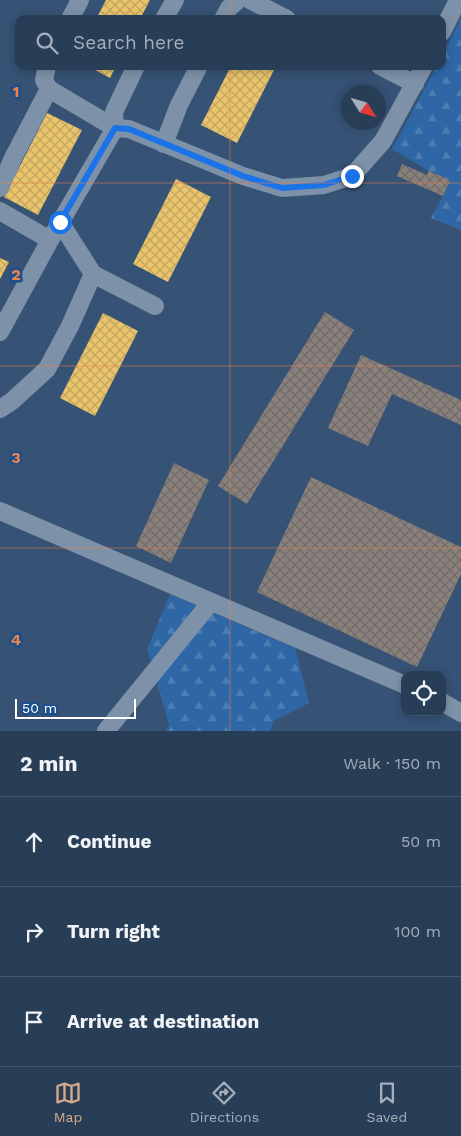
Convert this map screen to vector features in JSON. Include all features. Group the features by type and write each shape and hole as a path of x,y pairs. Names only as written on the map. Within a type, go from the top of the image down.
{"street":[{"path":"72,15 80,0"},
{"path":"166,15 175,0"},
{"path":"225,15 229,8 238,0"},
{"path":"250,0 279,15"},
{"path":"446,24 458,0"},
{"path":"45,70 44,80 49,89 115,128 129,129 243,176 282,188 324,185 352,176 383,141 422,70"},
{"path":"0,332 60,222 115,128 114,112 134,70"},
{"path":"164,144 179,105 197,70"},
{"path":"388,70 414,84"},
{"path":"0,188 13,158 49,89"},
{"path":"0,211 50,240"},
{"path":"60,222 93,274 155,306"},
{"path":"0,409 12,401 47,369 70,326 93,274"},
{"path":"0,511 401,683"},
{"path":"106,731 212,602"},
{"path":"446,704 461,713"}],"green space":[{"path":"461,18 461,230 431,218 450,180 429,171 392,149 435,70 446,70 446,48"},
{"path":"170,594 295,648 309,703 274,721 270,731 166,731 169,725 147,649"}],"building: Homes":[{"path":"106,0 150,0 142,15 98,15"},
{"path":"95,70 114,70 110,78"},
{"path":"229,70 274,70 237,143 201,125"},
{"path":"47,113 82,130 38,215 4,197"},
{"path":"176,179 211,197 168,282 133,264"},
{"path":"0,258 9,262 0,279"},
{"path":"103,313 138,331 95,416 60,398"}],"building: Industry":[{"path":"402,164 427,175 429,171 450,180 443,196 397,176"},
{"path":"325,312 354,330 247,504 218,486"},
{"path":"361,355 461,400 461,425 392,394 368,446 328,428"},
{"path":"174,463 209,480 171,563 136,546"},
{"path":"311,477 461,547 461,574 417,667 257,592"}],"route":[{"path":"60,222 115,128 129,129 243,176 282,188 324,185 352,176"}]}
